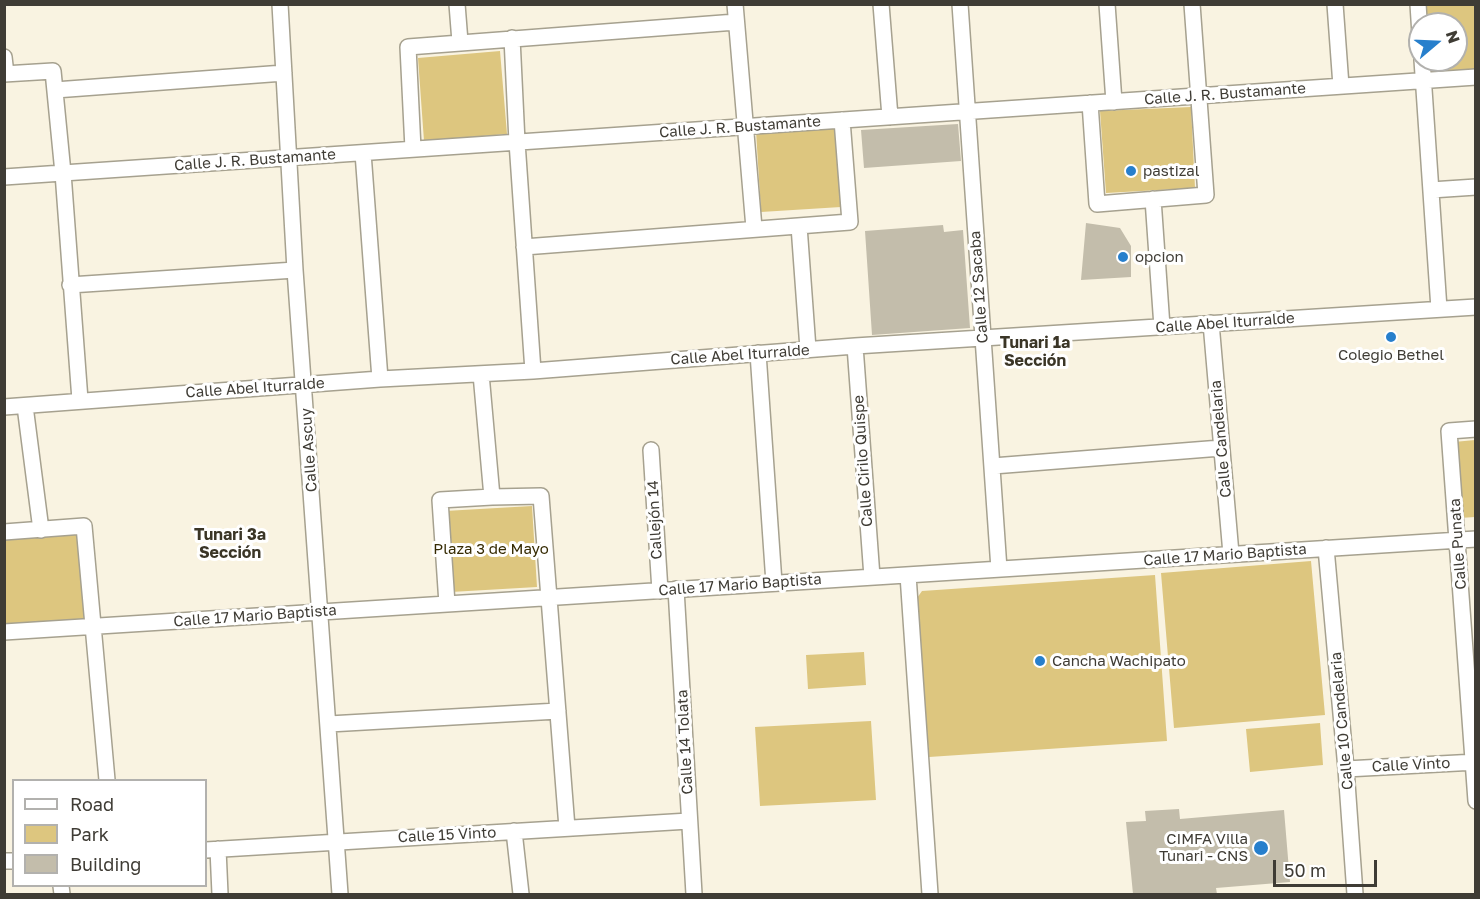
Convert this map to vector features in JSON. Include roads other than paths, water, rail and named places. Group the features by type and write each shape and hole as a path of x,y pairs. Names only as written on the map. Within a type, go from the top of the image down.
{"street":[{"name":"Calle Ascuy","path":"280,4 288,158 340,894"},
{"path":"457,4 460,42"},
{"path":"735,4 754,228"},
{"path":"881,4 890,117"},
{"name":"Calle 12 Sacaba","path":"960,4 999,569"},
{"path":"1107,4 1114,102"},
{"path":"1090,104 1097,204 1206,195 1192,4"},
{"path":"1335,4 1341,86"},
{"path":"413,149 408,46 736,22"},
{"path":"512,38 533,371"},
{"path":"4,57 5,74 53,71 80,400"},
{"path":"1423,72 1439,309"},
{"path":"55,90 284,73"},
{"name":"Calle J. R. Bustamante","path":"4,177 1476,77"},
{"path":"524,247 850,222 842,120"},
{"path":"363,153 380,379"},
{"path":"1431,190 1476,188"},
{"path":"1153,199 1162,327"},
{"path":"799,226 808,349"},
{"path":"70,285 296,270"},
{"name":"Calle Abel Iturralde","path":"4,407 380,379 533,371 808,349 1476,307"},
{"name":"Calle Candelaria","path":"1211,323 1231,554"},
{"name":"Calle Cirilo Quispe","path":"855,346 872,577"},
{"path":"758,353 774,583"},
{"path":"482,374 492,497"},
{"path":"25,406 41,530"},
{"name":"Calle Punata","path":"1476,429 1449,431 1457,540 1471,646 1476,801"},
{"path":"993,466 1221,448"},
{"name":"Callejón 14","path":"651,450 660,591"},
{"path":"447,604 440,501 541,496 567,828"},
{"path":"4,532 84,526 107,779"},
{"name":"Calle 17 Mario Baptista","path":"4,632 1476,539"},
{"name":"Calle 10 Candelaria","path":"1326,548 1355,894"},
{"path":"908,575 930,894"},
{"name":"Calle 14 Tolata","path":"676,589 694,894"},
{"path":"329,724 558,711"},
{"name":"Calle Vinto","path":"1346,769 1474,762"},
{"name":"Calle 15 Vinto","path":"212,849 689,821"},
{"path":"514,831 521,894"},
{"path":"212,849 220,894"}],"place":[{"name":"pastizal","path":"1131,171"},
{"name":"opcion","path":"1123,257"},
{"name":"Colegio Bethel","path":"1391,337"},
{"name":"Cancha Wachipato","path":"1040,661"},
{"name":"CIMFA Villa Tunari - CNS","path":"1261,848"}],"district":[{"name":"Tunari 1ª Sección","path":"1035,352"},
{"name":"Tunari 3ª Sección","path":"230,544"}],"park label":[{"name":"Plaza 3 de Mayo","path":"491,549"}]}
